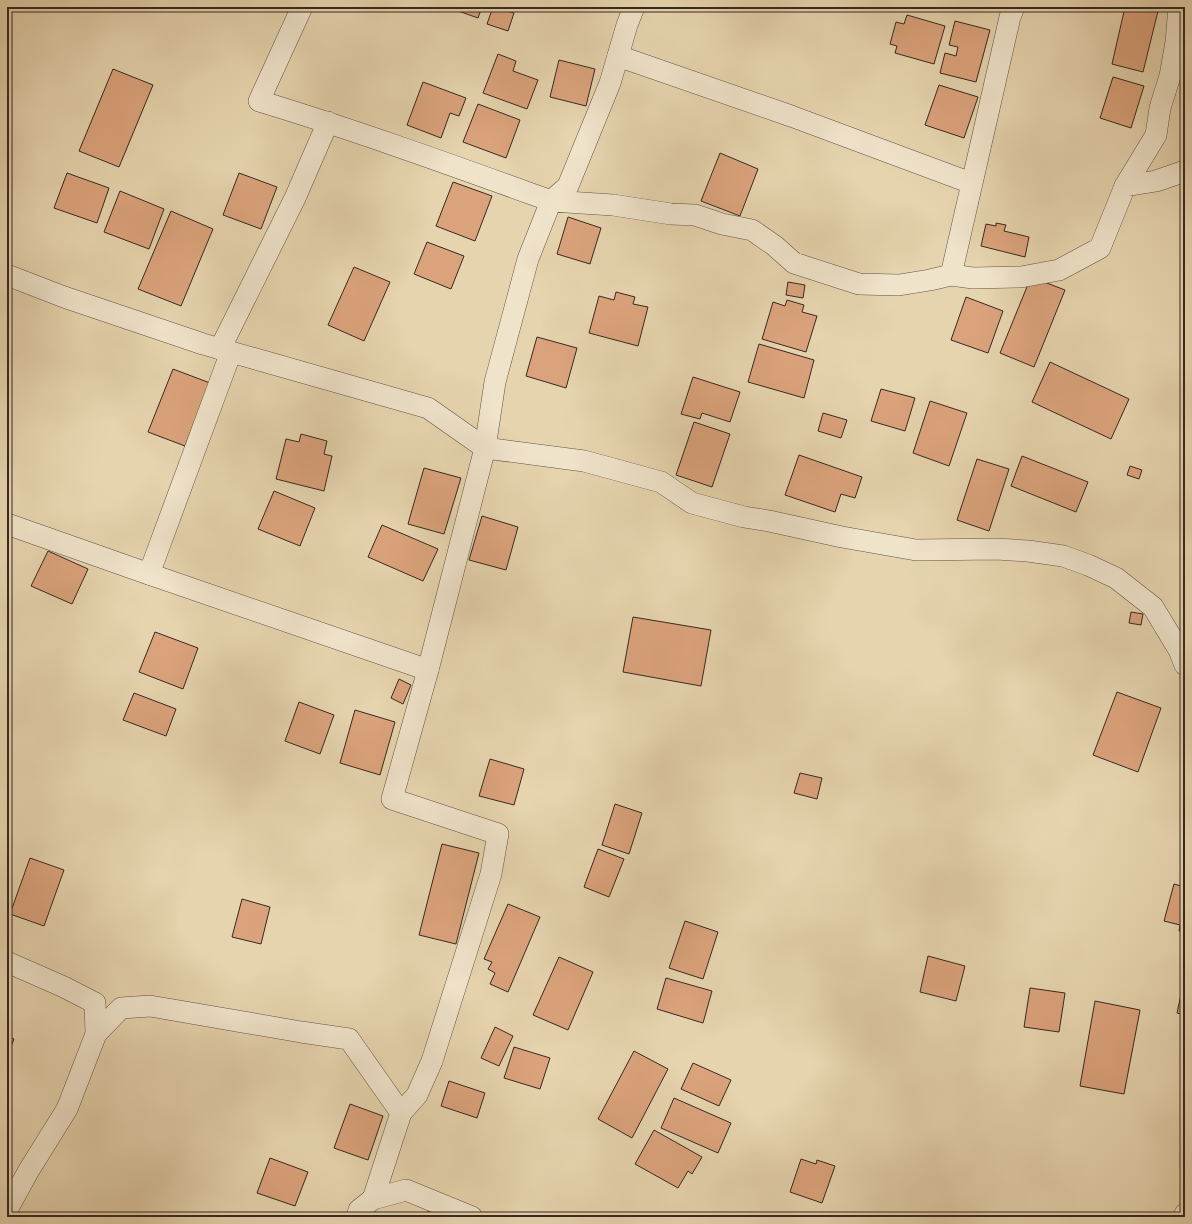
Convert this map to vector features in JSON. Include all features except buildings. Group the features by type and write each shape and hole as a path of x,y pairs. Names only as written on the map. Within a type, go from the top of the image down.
{"street":[{"path":"302,7 259,101 328,122 419,153 551,201 613,205 671,214 695,215 722,224 752,230 794,263 859,284 899,285 951,275 973,278 1021,277 1059,270 1100,248 1125,186 1156,135 1160,108 1170,76 1176,42 1178,7"},
{"path":"373,1199 401,1113 417,1095 432,1061 491,874 498,834 392,800 428,670 485,448 494,382 528,259 551,201 568,186 610,83 634,7"},
{"path":"951,275 1010,17 1014,7"},
{"path":"618,56 791,116 971,183"},
{"path":"149,574 226,350 328,122"},
{"path":"1125,186 1156,181 1185,171"},
{"path":"7,275 203,344 428,408 485,448 584,461 660,482 692,503 744,517 769,521 842,538 916,550 997,548 1063,556 1088,565 1116,578 1153,607 1179,650 1185,665"},
{"path":"7,524 428,670"},
{"path":"7,962 95,1003 96,1034"},
{"path":"7,1210 29,1170 67,1109 96,1034 121,1008 150,1006 349,1039 401,1113"},
{"path":"357,1217 359,1210 373,1199 406,1190 472,1217"}]}
